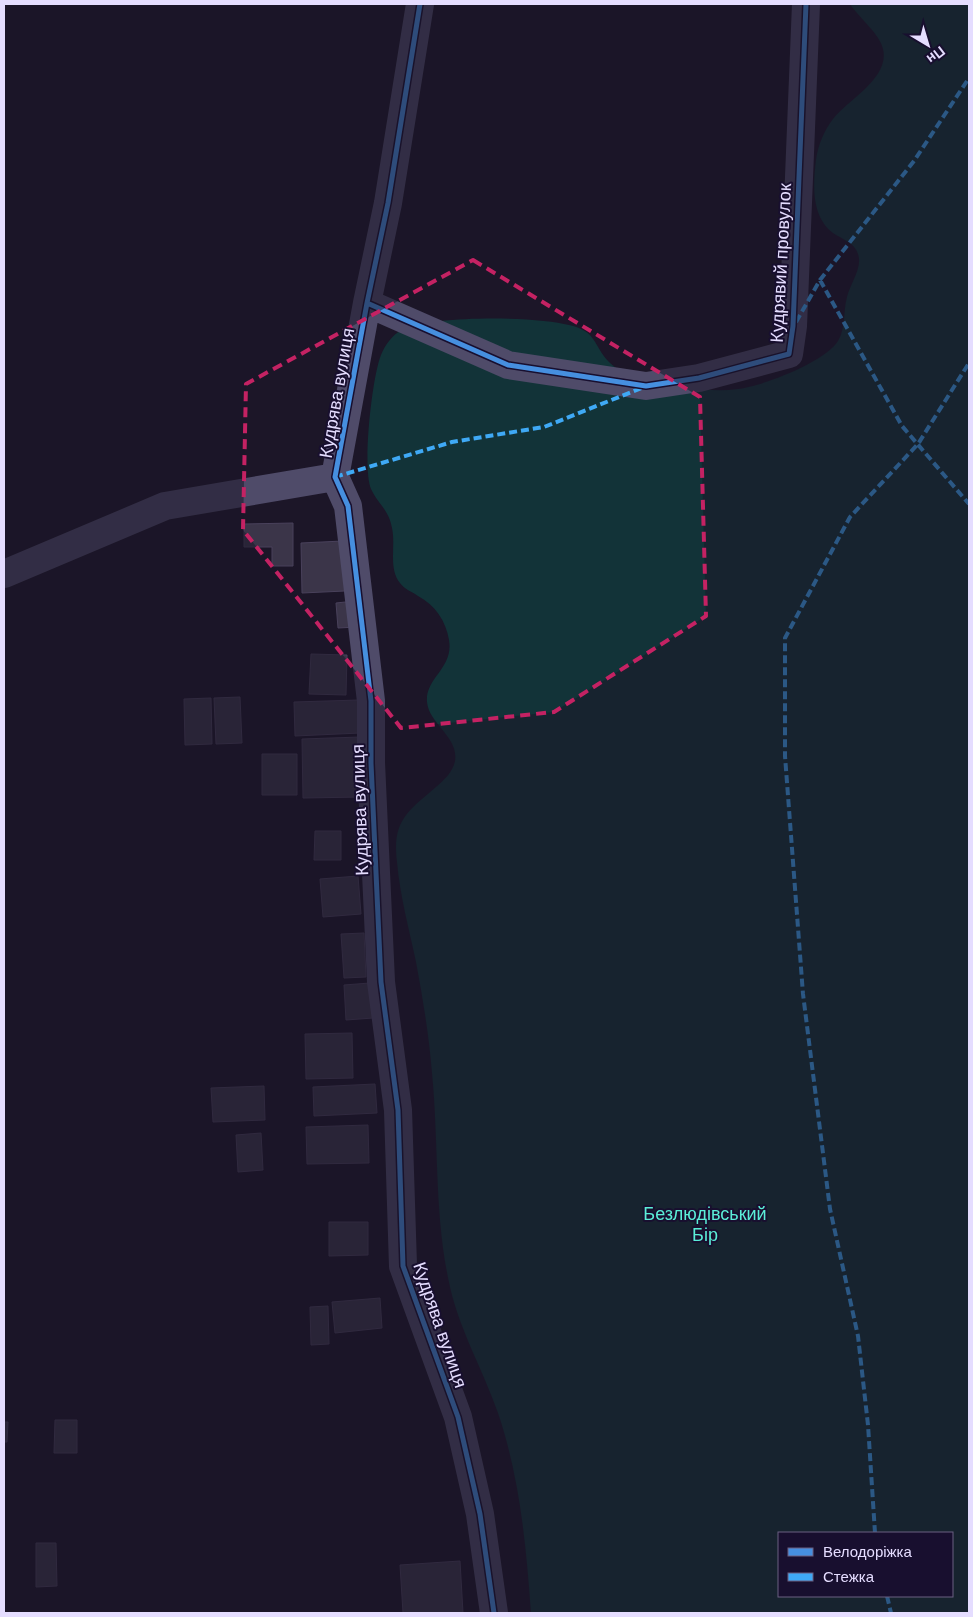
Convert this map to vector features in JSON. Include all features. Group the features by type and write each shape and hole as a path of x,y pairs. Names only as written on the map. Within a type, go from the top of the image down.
{"street":[{"name":"Кудрява вулиця","path":"420,4 388,203 367,303 335,477 348,506 371,701 371,763 381,982 398,1110 403,1266 458,1417 480,1514 494,1613"},
{"name":"Кудрявий провулок","path":"367,303 508,365 646,386 699,378 789,354 794,326 806,4"},
{"path":"4,574 165,506 335,477"}],"highlighted area":[{"path":"473,260 700,397 706,616 554,712 401,728 243,530 246,384"}],"green space":[{"name":"Безлюдівський Бір","path":"850,4 969,4 969,1613 531,1613 521,1512 506,1437 486,1381 454,1303 445,1260 441,1234 434,1100 429,1045 416,962 398,875 396,848 399,827 410,811 445,779 455,761 453,745 433,717 427,702 430,686 444,666 447,658 449,640 448,633 439,614 430,604 406,589 396,577 394,571 391,522 371,489 368,478 369,422 374,382 383,351 398,332 416,325 459,319 533,320 569,325 590,335 609,362 625,373 708,390 749,387 792,372 820,357 831,349 841,336 847,297 858,270 859,259 854,247 826,226 817,209 814,190 817,154 822,138 833,119 867,87 880,69 884,60 883,49 874,32"}],"building":[{"path":"293,523 293,566 272,566 272,547 244,547 244,524"},
{"path":"343,541 345,591 302,593 301,543"},
{"path":"355,601 357,627 338,628 336,603"},
{"path":"311,654 347,655 346,695 309,694"},
{"path":"240,697 242,743 216,744 214,698"},
{"path":"211,698 212,744 185,745 184,699"},
{"path":"359,700 360,733 295,736 294,702"},
{"path":"360,737 361,797 303,798 302,739"},
{"path":"262,754 297,754 297,795 262,795"},
{"path":"315,831 341,831 341,860 314,860"},
{"path":"358,876 361,914 323,917 320,879"},
{"path":"364,933 366,977 344,978 341,934"},
{"path":"370,983 373,1018 346,1020 344,985"},
{"path":"352,1033 353,1078 306,1079 305,1034"},
{"path":"375,1084 377,1113 314,1116 313,1087"},
{"path":"264,1086 265,1120 213,1122 211,1088"},
{"path":"368,1125 369,1163 307,1164 306,1127"},
{"path":"261,1133 263,1170 238,1172 236,1135"},
{"path":"329,1222 368,1222 368,1255 329,1256"},
{"path":"380,1298 382,1328 335,1333 332,1302"},
{"path":"328,1306 329,1344 311,1345 310,1307"},
{"path":"55,1420 77,1420 77,1453 54,1453"},
{"path":"4,1422 8,1422 7,1442 4,1442"},
{"path":"36,1543 56,1543 57,1586 36,1587"},
{"path":"460,1561 463,1613 403,1613 400,1565"}],"marked path":[{"path":"796,322 820,280 914,161 969,78"},
{"path":"820,280 902,426 969,504"},
{"path":"875,1532 868,1425 858,1336 830,1209 803,994 785,756 785,638 850,517 918,444 969,363"},
{"path":"335,477 452,442 544,427 644,387"},
{"path":"887,1597 891,1613"}],"cycle path":[{"path":"420,4 388,203 367,303 335,477 348,506 371,701 371,763 381,982 398,1110 403,1266 458,1417 480,1514 494,1613"},
{"path":"367,303 508,365 646,386 699,378 789,354 793,326 806,4"}]}
